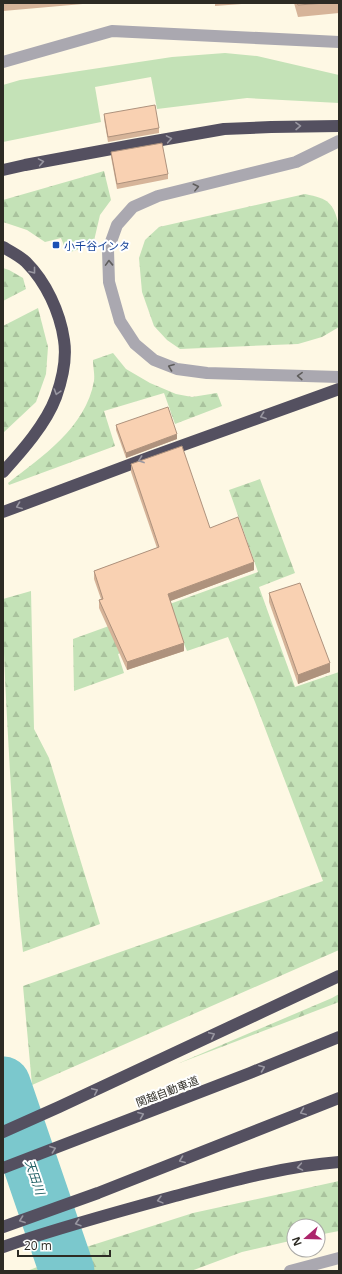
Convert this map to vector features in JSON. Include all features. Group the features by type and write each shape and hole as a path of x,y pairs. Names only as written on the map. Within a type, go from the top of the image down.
{"highway":[{"path":"3,170 125,146 224,129 271,126 339,126"},
{"path":"3,247 25,261 44,285 56,310 64,341 64,369 55,398 40,427 19,455 3,472"},
{"path":"3,512 339,388"},
{"path":"3,1132 339,976"},
{"name":"関越自動車道","path":"3,1168 79,1140 339,1037"},
{"path":"3,1227 98,1193 339,1098"},
{"path":"3,1246 115,1212 202,1189 267,1173 339,1162"}],"street":[{"path":"3,62 112,31 339,42"},
{"path":"339,141 296,162 158,196 132,207 117,225 108,250 110,282 120,321 135,344 154,360 177,369 207,373 339,378"},
{"path":"290,1271 339,1258"}],"green space":[{"path":"225,53 257,56 339,75 339,103 247,98 157,109 151,77 95,87 101,122 3,142 3,85 20,80 172,57"},
{"path":"104,171 111,200 100,215 93,245 67,253 61,238 45,242 27,230 3,222 3,200"},
{"path":"305,194 320,198 329,203 335,212 339,226 339,327 322,337 298,344 180,349 167,340 154,326 142,292 139,258 145,240 159,227"},
{"path":"3,268 23,278 26,289 3,301"},
{"path":"38,308 48,347 46,374 36,402 3,433 3,326"},
{"path":"113,353 126,369 150,383 176,394 192,397 217,393 222,406 175,424 164,393 104,411 115,446 9,485 8,483 35,463 61,440 72,427 82,413 89,398 94,381 93,360"},
{"path":"260,479 295,573 259,587 295,687 339,672 339,950 32,1085 23,986 323,881 255,702 228,637 187,651 179,632 118,654 124,673 74,691 73,639 258,572 229,490"},
{"path":"31,591 34,729 49,758 100,924 23,952 10,772 4,664 3,599"},
{"path":"339,994 339,1002 177,1064 332,998"},
{"path":"339,1181 339,1231 326,1233 326,1218 286,1218 286,1242 242,1252 191,1271 87,1271 80,1249 193,1213"},
{"path":"55,1260 59,1271 27,1271"}],"building":[{"path":"297,3 326,3 298,5"},
{"path":"155,105 159,128 108,137 104,114"},
{"path":"162,143 168,174 117,184 111,152"},
{"path":"168,407 177,434 126,453 116,425"},
{"path":"182,446 210,528 238,517 254,562 168,594 184,643 127,662 99,600 103,599 94,571 159,547 131,464"},
{"path":"300,583 330,663 298,675 269,593"}],"waterway":[{"name":"天田川","path":"3,1084 67,1271"}],"place":[{"name":"小千谷インタ","path":"56,245"}]}
